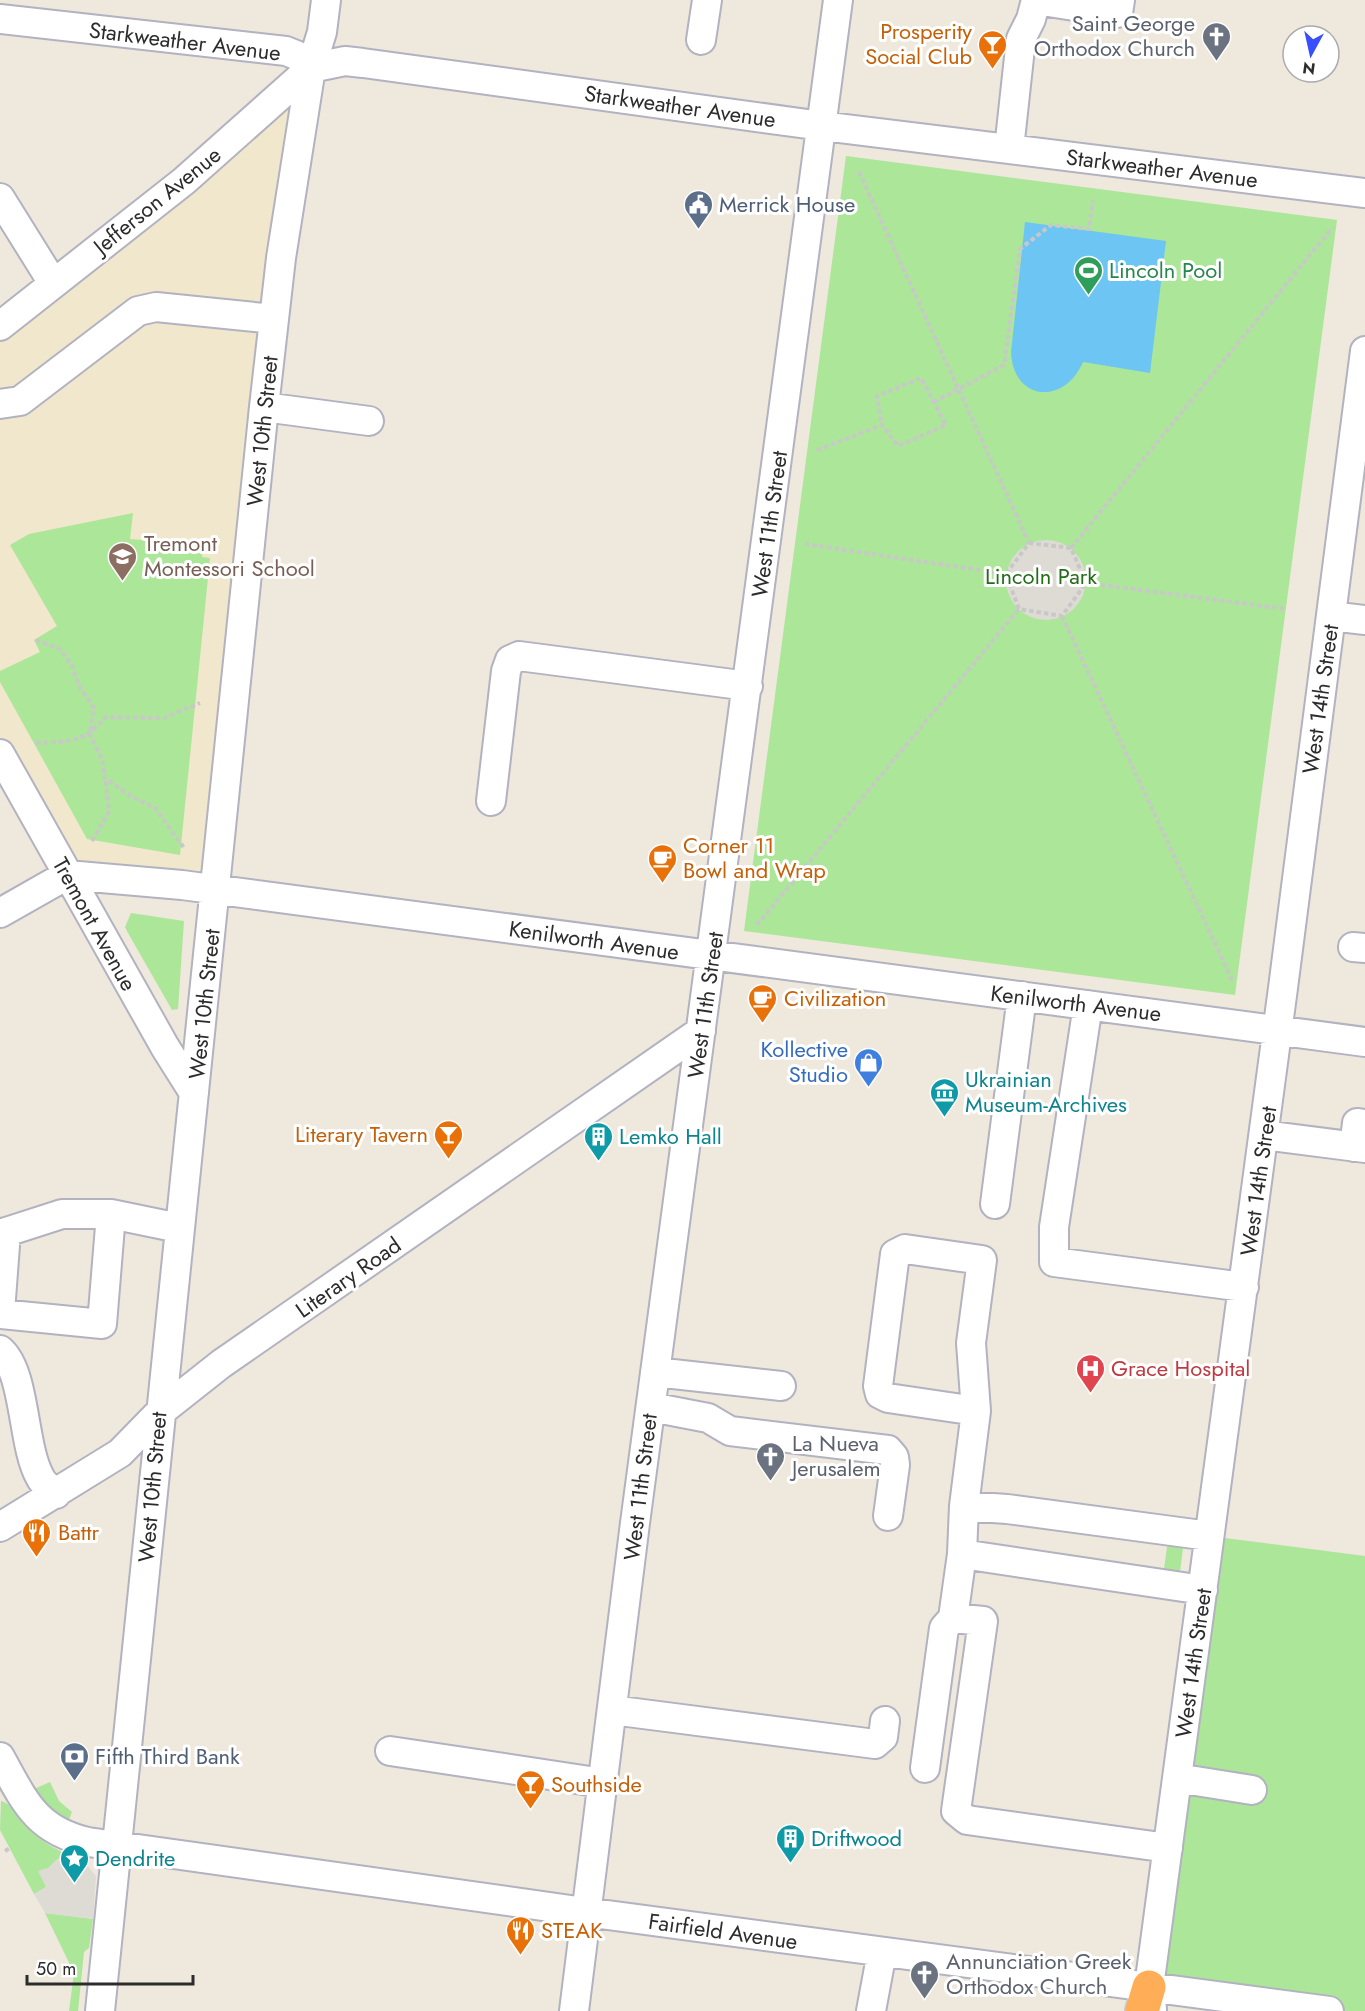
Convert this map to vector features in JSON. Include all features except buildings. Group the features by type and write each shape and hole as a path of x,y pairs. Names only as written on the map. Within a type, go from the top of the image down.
{"street":[{"name":"West 10th Street","path":"100,2011 159,1413 216,889 274,318 311,68 322,32 326,0"},
{"path":"701,40 707,0"},
{"name":"West 11th Street","path":"574,2011 655,1372 838,0"},
{"path":"1010,149 1021,39 1031,19 1036,0 1118,13 1120,0"},
{"name":"Starkweather Avenue","path":"0,19 286,51 296,55 311,68 345,61 363,63 822,126 1365,193"},
{"name":"Jefferson Avenue","path":"0,326 184,181 311,68"},
{"path":"0,198 53,283"},
{"path":"0,404 20,401 138,311 156,307 274,318"},
{"name":"West 14th Street","path":"1148,2003 1278,1029 1365,351"},
{"path":"264,407 369,421"},
{"path":"1331,616 1365,620"},
{"path":"491,801 506,671 510,660 519,656 748,686"},
{"name":"Tremont Avenue","path":"0,754 165,1047 194,1093"},
{"path":"0,913 67,875"},
{"name":"Kenilworth Avenue","path":"67,875 216,889 1365,1042"},
{"path":"995,1204 1022,996"},
{"path":"1088,1005 1054,1227 1054,1262 1244,1287"},
{"name":"Literary Road","path":"0,1527 120,1453 159,1413 231,1358 700,1031"},
{"path":"1263,1135 1361,1140"},
{"path":"111,1214 102,1324 0,1313 3,1233 62,1214 111,1214 179,1228"},
{"path":"925,1768 944,1628 953,1618 962,1554 964,1506 976,1410 971,1343 982,1260 905,1249 895,1254 878,1386 880,1394 888,1398 976,1410"},
{"path":"0,1350 7,1358 16,1381 31,1457 41,1480 56,1494"},
{"path":"655,1372 781,1386"},
{"path":"651,1407 708,1418 730,1431 888,1450 894,1457 895,1465 888,1516"},
{"path":"964,1506 1007,1509 1209,1536"},
{"path":"962,1554 1203,1590"},
{"path":"953,1618 983,1621 956,1811 968,1820 1168,1848"},
{"path":"612,1710 875,1744 883,1737 885,1722"},
{"path":"390,1751 603,1783"},
{"name":"Fairfield Avenue","path":"0,1757 28,1806 39,1820 70,1838 882,1952 1148,2003 1329,2011"},
{"path":"1177,1778 1252,1790"},
{"path":"871,2011 882,1952"}],"path":[{"path":"859,172 1029,543"},
{"path":"934,402 1004,365 1020,249 1051,225 1089,230 1092,200"},
{"path":"1071,548 1332,228"},
{"path":"921,378 946,425 898,446 882,425 877,396 921,378"},
{"path":"818,450 882,425"},
{"path":"1029,543 1071,548"},
{"path":"1006,574 1029,543"},
{"path":"805,544 1006,574"},
{"path":"1071,548 1086,583"},
{"path":"1006,574 1019,609"},
{"path":"1086,583 1286,609"},
{"path":"1062,616 1086,583"},
{"path":"1019,609 1062,616"},
{"path":"757,925 1019,609"},
{"path":"1062,616 1233,982"},
{"path":"36,640 60,649 72,666 79,686 94,708 90,735 102,759 109,811 92,841"},
{"path":"36,743 70,741 90,735 106,717 164,718 200,703"},
{"path":"105,778 129,795 155,808 184,848"},
{"path":"5,1851 10,1848"}],"shaded area":[{"name":"Tremont Montessori School","path":"311,68 216,889 67,875 0,754 0,326"},
{"path":"1046,540 1061,543 1074,552 1083,565 1086,580 1083,595 1074,608 1061,617 1046,620 1031,617 1018,608 1009,595 1006,580 1009,565 1018,552 1031,543"},
{"path":"69,1855 85,1863 96,1876 93,1919 45,1913 34,1894 46,1887 38,1871 48,1868 55,1861"}],"green space":[{"name":"Lincoln Park","path":"846,156 1337,220 1235,995 744,931"},
{"path":"133,513 130,539 203,545 202,557 210,558 180,855 87,839 0,682 0,671 40,652 34,640 57,626 10,545 29,534"},
{"path":"131,913 184,921 178,1009 172,1010 125,927"},
{"path":"1209,1536 1365,1556 1365,2011 1329,2011 1149,1987"},
{"path":"1168,1540 1183,1548 1180,1572 1163,1576"},
{"path":"50,1782 59,1801 72,1812 67,1825 58,1821 34,1789"},
{"path":"1,1801 10,1806 40,1839 69,1855 54,1862 49,1870 46,1887 34,1894 0,1830"},
{"path":"45,1913 93,1919 89,1948 84,1952 78,2011 69,2011 74,1973"}],"water":[{"name":"Lincoln Pool","path":"1025,222 1166,241 1150,373 1083,362 1075,376 1064,386 1052,391 1041,392 1030,388 1020,380 1014,368 1011,352"}],"place":[{"name":"Saint George Orthodox Church","path":"1216,62"},
{"name":"Prosperity Social Club","path":"993,70"},
{"name":"Merrick House","path":"698,230"},
{"name":"Lincoln Pool","path":"1088,296"},
{"name":"Tremont Montessori School","path":"123,582"},
{"name":"Corner 11 Bowl and Wrap","path":"662,884"},
{"name":"Civilization","path":"763,1024"},
{"name":"Kollective Studio","path":"869,1088"},
{"name":"Ukrainian Museum-Archives","path":"944,1118"},
{"name":"Literary Tavern","path":"449,1160"},
{"name":"Lemko Hall","path":"598,1162"},
{"name":"Grace Hospital","path":"1090,1394"},
{"name":"La Nueva Jerusalem","path":"771,1482"},
{"name":"Battr","path":"37,1558"},
{"name":"Fifth Third Bank","path":"74,1782"},
{"name":"Southside","path":"530,1810"},
{"name":"Driftwood","path":"790,1864"},
{"name":"Dendrite","path":"74,1884"},
{"name":"STEAK","path":"520,1956"},
{"name":"Annunciation Greek Orthodox Church","path":"925,2000"}]}
